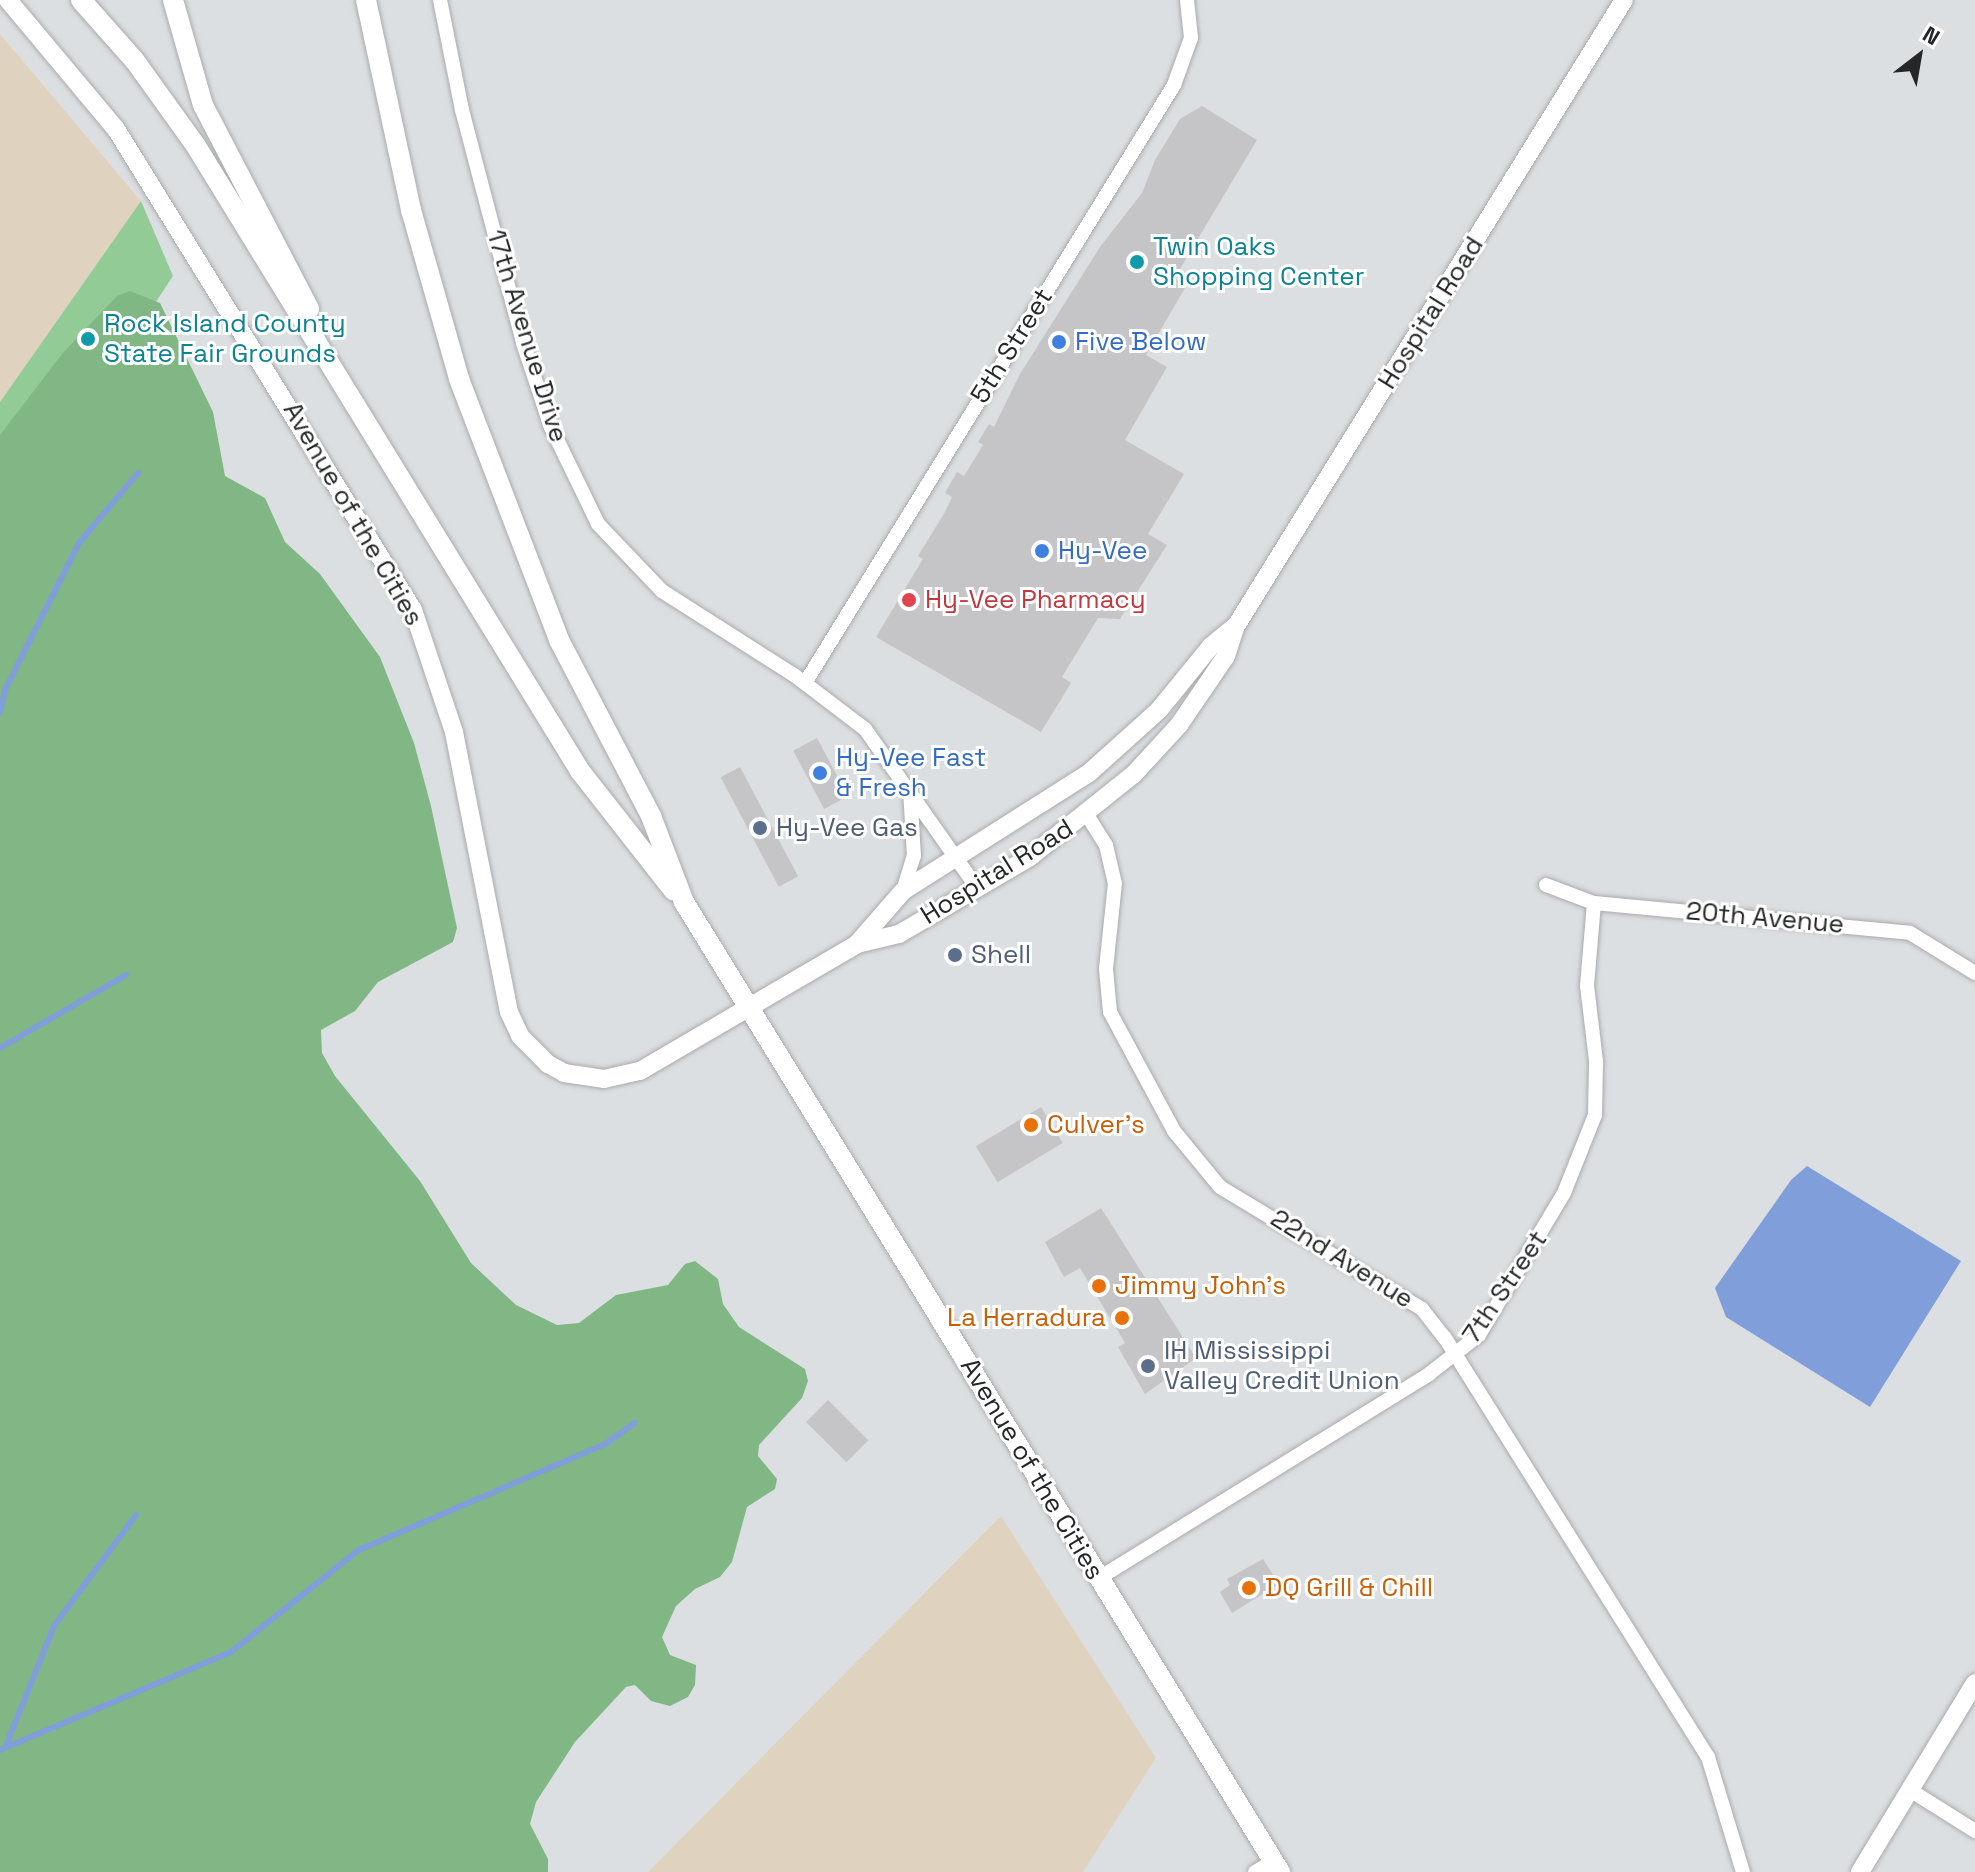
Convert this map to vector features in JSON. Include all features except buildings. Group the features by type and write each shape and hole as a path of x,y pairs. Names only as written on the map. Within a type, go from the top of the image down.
{"main road":[{"name":"Avenue of the Cities","path":"81,0 176,116 580,771 684,902 948,1331"},
{"name":"Avenue of the Cities","path":"173,0 189,69 217,137 363,417"},
{"name":"Avenue of the Cities","path":"366,0 430,280 493,478 559,640 651,816 684,902"},
{"name":"Avenue of the Cities","path":"784,1065 1277,1866"}],"street":[{"name":"Avenue of the Cities","path":"8,0 116,129 413,610 454,732 509,1012 520,1036 564,1073 604,1079 640,1071 747,1007"},
{"name":"17th Avenue Drive","path":"440,0 462,110 523,343 551,427 583,498 613,542 662,591 805,683 865,729 909,786 975,885"},
{"name":"5th Street","path":"805,683 1174,85 1191,38 1187,0"},
{"name":"Hospital Road","path":"747,1007 857,944 899,934 975,885 1030,857 1087,815 1179,725 1226,656 1236,626 1624,0"},
{"name":"Hospital Road","path":"857,944 903,891 958,859 1089,773 1159,710 1211,646 1236,626"},
{"path":"903,891 914,856 909,786"},
{"name":"22nd Avenue","path":"1087,815 1106,845 1115,883 1106,969 1110,1012 1174,1131 1220,1187 1422,1309 1519,1451 1708,1757 1743,1872"},
{"name":"20th Avenue","path":"1546,885 1594,903 1910,933 1975,973"},
{"name":"7th Street","path":"1099,1578 1454,1356 1479,1335 1517,1278 1586,1147 1595,1115 1596,1061 1587,986 1594,903"},
{"path":"1860,1872 1975,1683"},
{"path":"1910,1790 1975,1831"},
{"path":"1255,1872 1277,1866"}],"shaded area":[{"path":"0,34 141,201 0,402"},
{"path":"1001,1516 1156,1758 1083,1872 648,1872"}],"green space":[{"name":"Rock Island County State Fair Grounds","path":"141,201 173,276 0,537 0,402"},
{"path":"130,291 160,303 213,412 225,476 265,498 285,542 320,574 380,657 414,743 431,806 457,928 453,942 378,982 355,1011 321,1030 322,1053 335,1076 420,1181 471,1263 516,1305 557,1325 579,1323 616,1295 668,1285 685,1264 695,1261 718,1279 723,1304 739,1327 805,1369 808,1381 802,1398 759,1445 758,1456 777,1479 775,1489 747,1507 732,1562 720,1577 695,1589 676,1606 662,1637 670,1655 696,1665 695,1685 688,1697 670,1706 651,1701 635,1685 626,1687 575,1742 536,1802 530,1824 548,1859 548,1872 0,1872 0,435 62,354 117,296"}],"water":[{"path":"1807,1166 1961,1261 1870,1407 1726,1317 1715,1288 1791,1180"}],"waterway":[{"path":"0,713 5,690 79,543 138,473"},
{"path":"0,1048 126,975"},
{"path":"0,1750 231,1652 359,1550 607,1443 635,1423"},
{"path":"7,1743 54,1626 136,1515"}],"place":[{"name":"Twin Oaks Shopping Center","path":"1137,262"},
{"name":"Rock Island County State Fair Grounds","path":"88,339"},
{"name":"Five Below","path":"1059,342"},
{"name":"Hy-Vee","path":"1042,551"},
{"name":"Hy-Vee Pharmacy","path":"909,600"},
{"name":"Hy-Vee Fast & Fresh","path":"820,773"},
{"name":"Hy-Vee Gas","path":"760,828"},
{"name":"Shell","path":"955,955"},
{"name":"Culver's","path":"1031,1125"},
{"name":"Jimmy John's","path":"1099,1286"},
{"name":"La Herradura","path":"1122,1318"},
{"name":"IH Mississippi Valley Credit Union","path":"1148,1366"},
{"name":"DQ Grill & Chill","path":"1249,1588"}]}
